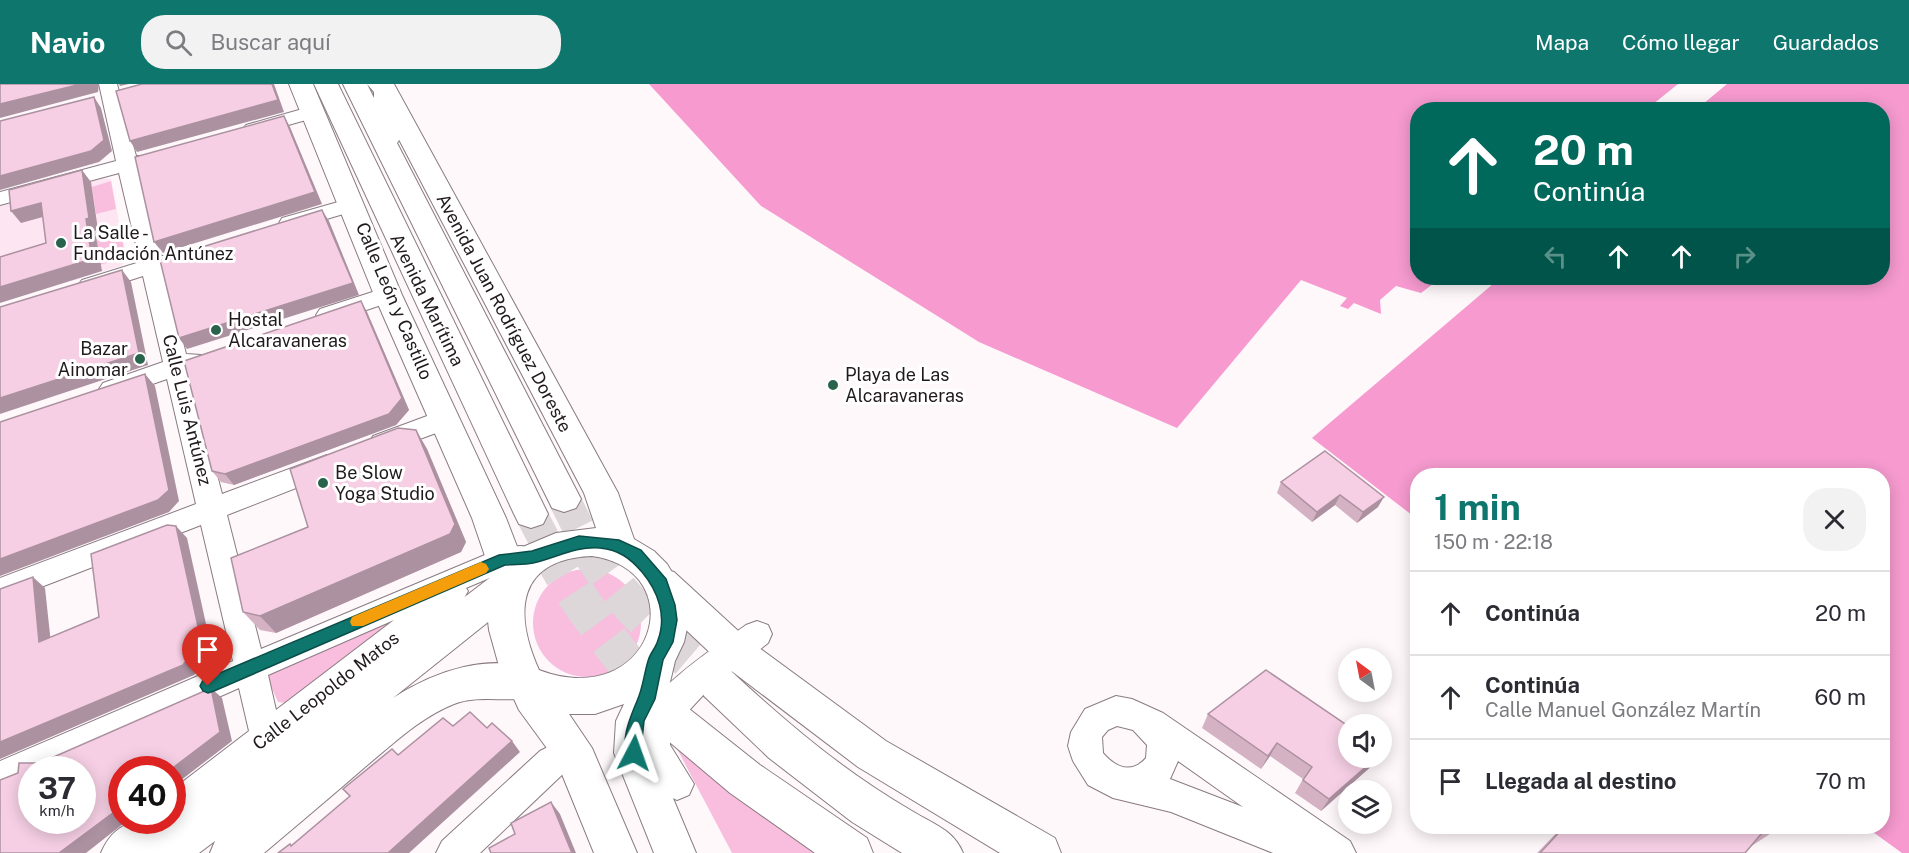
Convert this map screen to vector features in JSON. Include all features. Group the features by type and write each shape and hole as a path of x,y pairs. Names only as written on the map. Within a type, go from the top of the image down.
{"main road":[{"name":"Calle León y Castillo","path":"301,84 322,115 350,165 352,204 388,295 489,518 506,567"},
{"path":"326,84 322,115 339,140 350,165"},
{"name":"Avenida Marítima","path":"355,84 564,499"},
{"path":"382,86 388,153"},
{"name":"Avenida Juan Rodríguez Doreste","path":"382,86 601,492 619,546"},
{"name":"Avenida Marítima","path":"350,165 531,514"},
{"path":"165,853 506,567 579,542 619,546 636,554 661,583 736,656 872,754 1040,853"},
{"path":"506,567 506,622 517,664 534,700 566,740 616,853"},
{"path":"661,583 670,620 665,642 656,659 646,699 636,721 634,753 675,853"},
{"path":"736,656 783,745 867,808 942,853"},
{"path":"231,853 391,721 424,699 453,686 490,680 526,682 566,697 592,697 625,687 656,659"},
{"path":"674,721 745,779 852,853"}],"street":[{"name":"Calle Luis Antúnez","path":"109,94 267,737"},
{"path":"236,134 322,115"},
{"path":"0,200 160,155"},
{"path":"265,231 352,204"},
{"path":"65,293 188,255"},
{"path":"301,324 388,295"},
{"path":"85,398 211,355"},
{"path":"0,591 446,419"},
{"path":"0,777 250,667 506,567"},
{"name":"Calle Leopoldo Matos","path":"186,800 267,737 506,567"},
{"path":"677,784 654,746 654,724 669,704 736,656"},
{"path":"1317,853 1171,796 1105,778 1088,761 1084,739 1088,728 1104,714 1127,711 1149,722 1338,853"},
{"path":"1129,785 1153,776 1160,767 1163,743 1149,722"},
{"path":"454,853 552,762 566,740"},
{"path":"119,853 143,834"}],"shaded area":[{"path":"649,84 1678,84 1656,102 1410,102 1410,285 1432,285 1421,293 1396,286 1380,300 1381,314 1354,303 1348,309 1340,306 1347,298 1301,280 1177,428 979,342 761,206"},
{"path":"1727,84 1909,84 1909,853 1902,853 1876,834 1890,834 1890,468 1410,468 1410,514 1312,438 1492,285 1890,285 1890,102 1705,102"},
{"name":"La Salle - Fundación Antúnez","path":"101,178 111,179 126,260 121,266 0,302 0,206"},
{"path":"111,181 116,209 96,214 92,187"},
{"path":"120,229 126,257 100,265 96,236"},
{"path":"587,569 608,573 625,585 637,602 641,623 637,644 625,661 608,673 587,677 566,673 549,661 537,644 533,623 537,602 549,585 566,573"},
{"path":"393,620 286,703 278,702 266,675"},
{"path":"675,745 818,853 732,853"}],"building":[{"path":"0,84 81,84 0,104"},
{"path":"142,84 272,84 278,100 130,141 116,91"},
{"path":"94,97 104,140 91,151 0,176 0,121"},
{"path":"284,116 315,192 154,242 135,157"},
{"path":"82,170 92,259 0,287 0,257 46,243 41,203 11,211 9,190"},
{"path":"322,210 353,283 179,338 160,260"},
{"path":"122,270 139,353 0,398 0,307"},
{"path":"361,301 402,398 389,414 225,474 212,471 184,361"},
{"path":"145,374 169,490 158,500 0,559 0,422"},
{"path":"398,428 416,430 455,524 450,534 260,616 243,612 231,558 308,527 290,469"},
{"path":"1325,451 1384,497 1363,512 1340,495 1317,512 1281,482"},
{"path":"167,525 176,526 201,640 183,665 0,742 0,589 33,577 39,642 99,617 91,554"},
{"path":"1266,670 1338,719 1338,768 1365,768 1351,780 1338,780 1338,791 1329,799 1303,780 1312,767 1277,743 1268,756 1208,714"},
{"path":"211,688 220,732 186,758 186,756 108,756 108,816 96,825 96,756 56,756"},
{"path":"470,712 487,728 492,723 512,741 388,853 278,853 290,844 291,846 350,796 343,789 392,749 398,755 443,718 453,726"},
{"path":"18,773 18,834 84,834 59,853 0,853 0,780"},
{"path":"551,802 572,853 491,853 489,848 515,834 511,823"},
{"path":"1558,834 1761,834 1745,853 1540,853"}],"tunnel":[{"path":"564,499 586,543"},
{"path":"531,514 546,543"},
{"path":"545,541 568,582 595,622 654,696"},
{"path":"586,541 612,582 644,619 718,684"}],"slow traffic":[{"path":"357,622 481,569"}],"place":[{"name":"La Salle - Fundación Antúnez","path":"61,243"},
{"name":"Hostal Alcaravaneras","path":"216,330"},
{"name":"Bazar Ainomar","path":"140,359"},
{"name":"Playa de Las Alcaravaneras","path":"833,385"},
{"name":"Be Slow Yoga Studio","path":"323,483"}],"route":[{"path":"208,686 504,559 532,557 579,542 600,543 619,546 636,554 650,567 661,583 670,620 665,642 656,659 646,699 636,721 634,753"}]}
